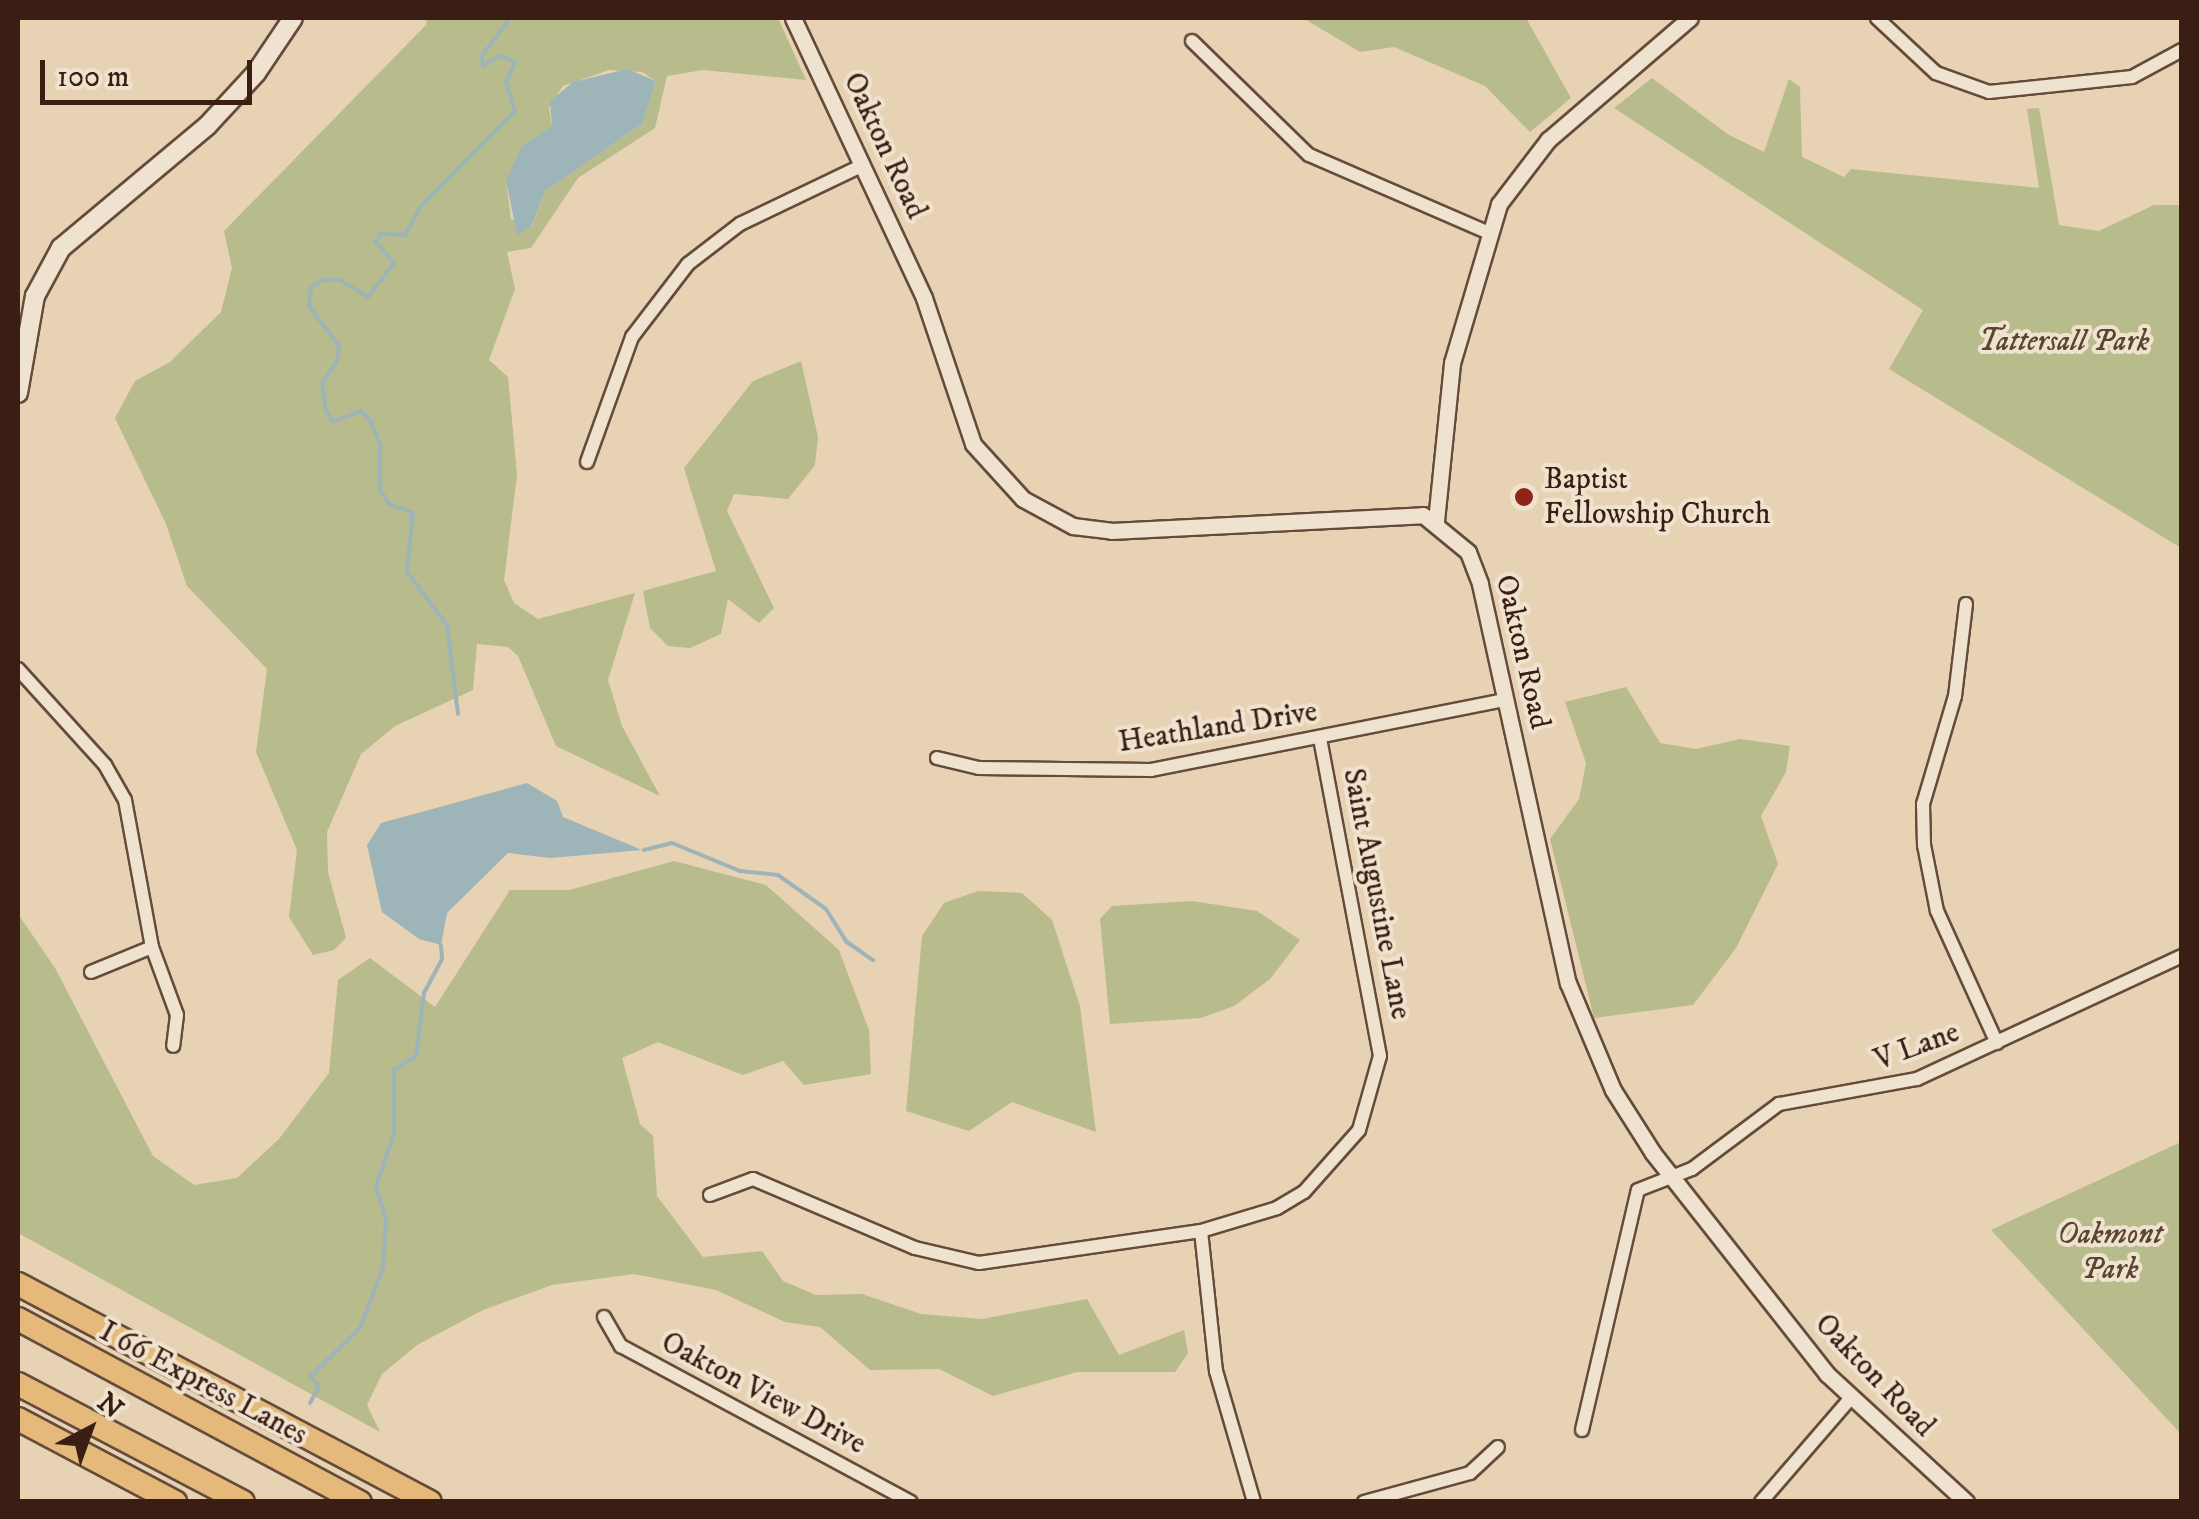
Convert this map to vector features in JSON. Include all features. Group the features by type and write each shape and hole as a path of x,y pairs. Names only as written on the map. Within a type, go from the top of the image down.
{"highway":[{"path":"18,1284 430,1502"},
{"name":"I 66 Express Lanes","path":"18,1319 360,1502"},
{"path":"18,1384 243,1502"},
{"path":"18,1419 175,1502"}],"main road":[{"path":"18,392 35,296 60,248 207,126 256,74 292,18"}],"street":[{"name":"Oakton Road","path":"793,18 924,298 973,444 1002,482 1041,511 1074,526 1112,531 1384,514 1436,521 1474,563 1578,1014 1613,1090 1672,1178 1850,1400 1966,1502"},
{"path":"1436,521 1452,363 1487,232 1528,160 1690,18"},
{"path":"1877,18 1936,73 1990,92 2132,77 2182,50"},
{"path":"1192,41 1309,155 1487,232"},
{"path":"588,462 632,338 688,264 740,224 863,165"},
{"path":"1966,604 1955,696 1926,786 1924,846 1936,911 1997,1043"},
{"path":"18,669 117,782 130,818 152,947 178,1014 174,1046"},
{"name":"Heathland Drive","path":"938,758 979,768 1151,770 1504,700"},
{"name":"Saint Augustine Lane","path":"710,1195 753,1179 915,1248 979,1263 1200,1232 1277,1208 1304,1192 1353,1139 1374,1088 1379,1027 1320,739"},
{"path":"91,972 152,947"},
{"name":"V Lane","path":"1582,1430 1632,1203 1651,1181 1672,1178 1779,1104 1917,1078 2182,956"},
{"path":"1200,1232 1216,1370 1254,1502"},
{"name":"Oakton View Drive","path":"604,1318 621,1346 911,1502"},
{"path":"1761,1502 1850,1400"},
{"path":"1364,1502 1470,1473 1498,1447"}],"green space":[{"path":"425,18 778,18 806,80 703,70 667,76 655,128 578,178 531,248 507,252 515,289 489,360 508,377 517,475 504,580 514,603 538,619 635,593 608,680 622,726 660,796 556,746 518,656 508,647 477,644 473,690 395,726 361,754 327,832 328,872 346,938 334,950 313,955 289,917 297,850 256,752 267,669 187,586 166,524 115,418 135,381 170,362 221,312 232,268 224,231 427,24","holes":["609,70 642,72 656,81 642,124 545,191 532,226 511,219 506,181 552,126 549,108 563,86"]},
{"path":"1303,18 1526,18 1571,98 1530,132 1485,86 1394,47 1360,52"},
{"name":"Tattersall Park","path":"1652,78 1729,135 1764,152 1789,79 1800,87 1802,157 1844,177 1851,169 2039,188 2027,109 2039,108 2059,225 2099,231 2154,205 2181,205 2181,548 1889,369 1923,310 1614,108"},
{"path":"801,361 818,437 815,465 788,499 734,494 727,511 774,608 759,623 728,599 721,634 690,648 668,646 650,628 643,591 716,571 684,468 753,381"},
{"path":"1626,687 1660,743 1696,749 1740,739 1790,746 1786,772 1761,816 1778,864 1736,948 1693,1005 1594,1018 1550,839 1579,799 1586,763 1565,702"},
{"path":"674,861 766,885 839,950 869,1030 871,1074 804,1085 783,1061 743,1075 658,1042 622,1058 640,1124 653,1136 657,1196 703,1257 762,1251 783,1281 816,1295 862,1294 921,1314 982,1319 1087,1299 1119,1355 1184,1330 1188,1353 1175,1372 1077,1372 993,1396 939,1369 870,1370 820,1327 785,1322 716,1290 634,1274 552,1285 483,1310 417,1345 382,1374 367,1405 380,1432 18,1233 18,914 55,968 153,1156 194,1185 237,1178 279,1139 329,1073 338,980 370,958 435,1007 510,890 569,890"},
{"path":"978,891 1022,893 1052,920 1080,1006 1096,1132 1012,1102 969,1131 906,1111 922,936 944,903"},
{"path":"1192,901 1257,911 1300,940 1270,979 1234,1006 1201,1018 1110,1024 1100,919 1112,906"},
{"name":"Oakmont Park","path":"2181,1142 2181,1434 1991,1230"}],"water":[{"path":"627,69 656,81 642,124 545,191 532,225 517,235 506,181 521,147 552,126 550,101 573,82"},
{"path":"527,783 557,801 563,817 642,850 550,858 508,853 447,913 441,945 419,939 382,912 367,845 381,823"}],"waterway":[{"path":"458,714 447,625 407,572 413,513 389,504 380,489 380,444 371,422 361,411 333,422 326,411 322,384 337,361 339,346 309,306 311,288 322,280 340,280 368,297 394,263 376,242 380,234 405,235 421,206 515,111 506,82 515,62 500,56 483,66 482,56 510,18"},
{"path":"644,850 672,843 740,871 778,875 826,909 847,942 873,960"},
{"path":"310,1403 319,1387 311,1376 360,1328 383,1268 386,1219 376,1186 394,1134 394,1070 416,1056 424,993 442,959 441,945"}],"place":[{"name":"Baptist Fellowship Church","path":"1524,497"}]}
